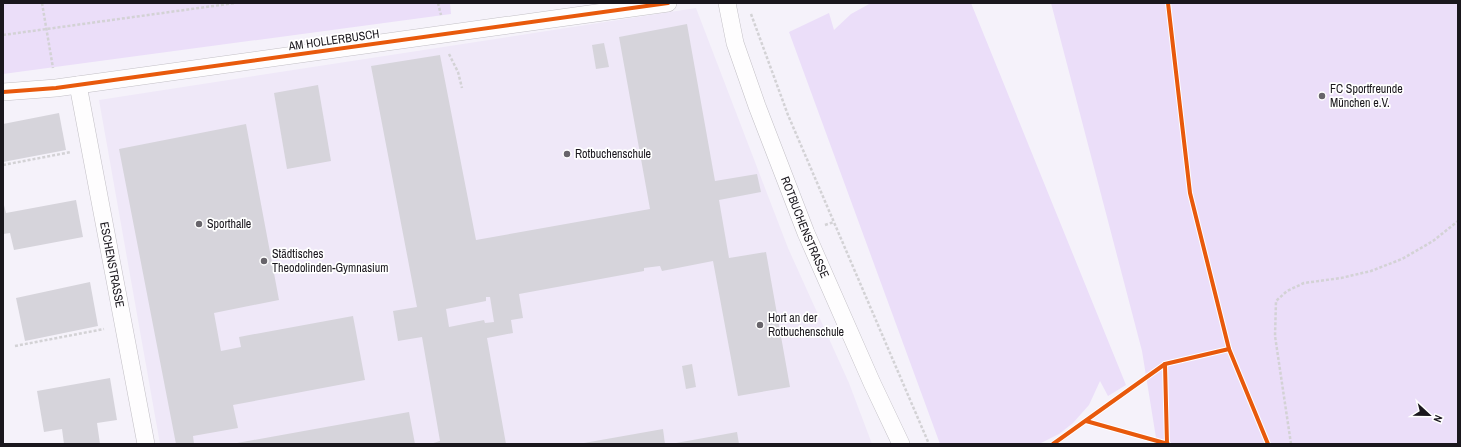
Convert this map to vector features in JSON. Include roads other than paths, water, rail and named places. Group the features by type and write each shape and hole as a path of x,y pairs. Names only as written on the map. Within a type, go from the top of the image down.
{"street":[{"name":"AM HOLLERBUSCH","path":"3,92 56,88 668,3"},
{"name":"ROTBUCHENSTRASSE","path":"727,3 738,50 757,106 806,233 872,384 901,444"},
{"name":"ESCHENSTRASSE","path":"78,85 146,444"}],"place":[{"name":"FC Sportfreunde München e.V.","path":"1322,96"},
{"name":"Rotbuchenschule","path":"567,154"},
{"name":"Sporthalle","path":"199,224"},
{"name":"Städtisches Theodolinden-Gymnasium","path":"264,261"},
{"name":"Hort an der Rotbuchenschule","path":"760,325"}]}
